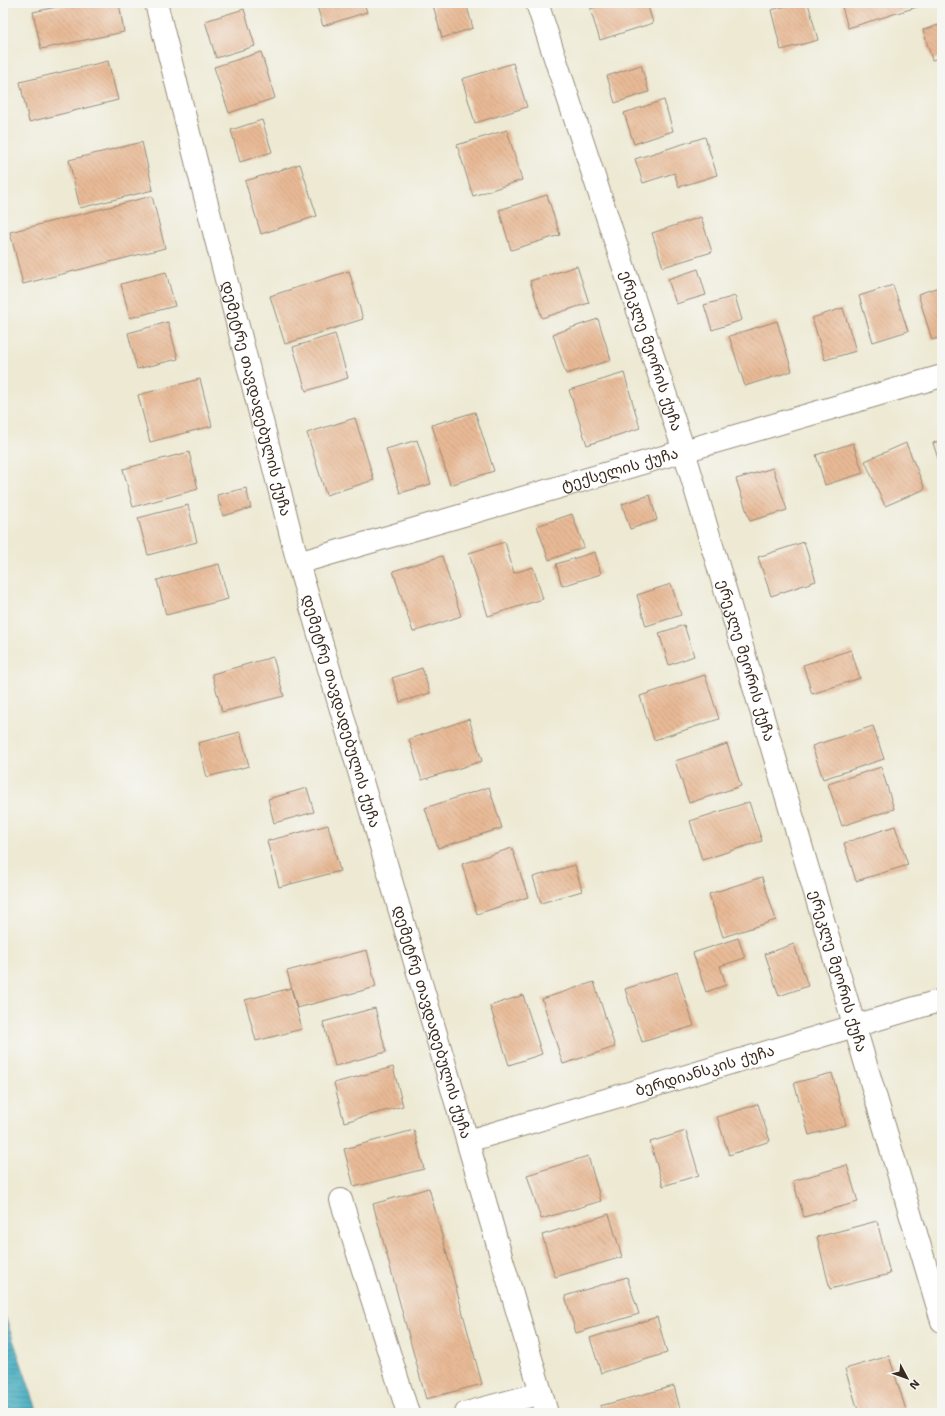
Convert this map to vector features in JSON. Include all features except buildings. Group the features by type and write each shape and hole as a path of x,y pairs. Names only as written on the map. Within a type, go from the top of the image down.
{"street":[{"name":"დემეტრე თავდადებულის ქუჩა","path":"156,3 298,563 544,1403"},
{"name":"ერეკლე მეორის ქუჩა","path":"536,3 684,451 942,1321"},
{"name":"ტექსელის ქუჩა","path":"298,563 942,376"},
{"name":"ბერდიანსკის ქუჩა","path":"468,1141 942,1000"},
{"path":"341,1200 408,1413"},
{"path":"466,1413 544,1403"}],"water":[{"path":"3,1311 7,1322 38,1413 3,1413"}]}
